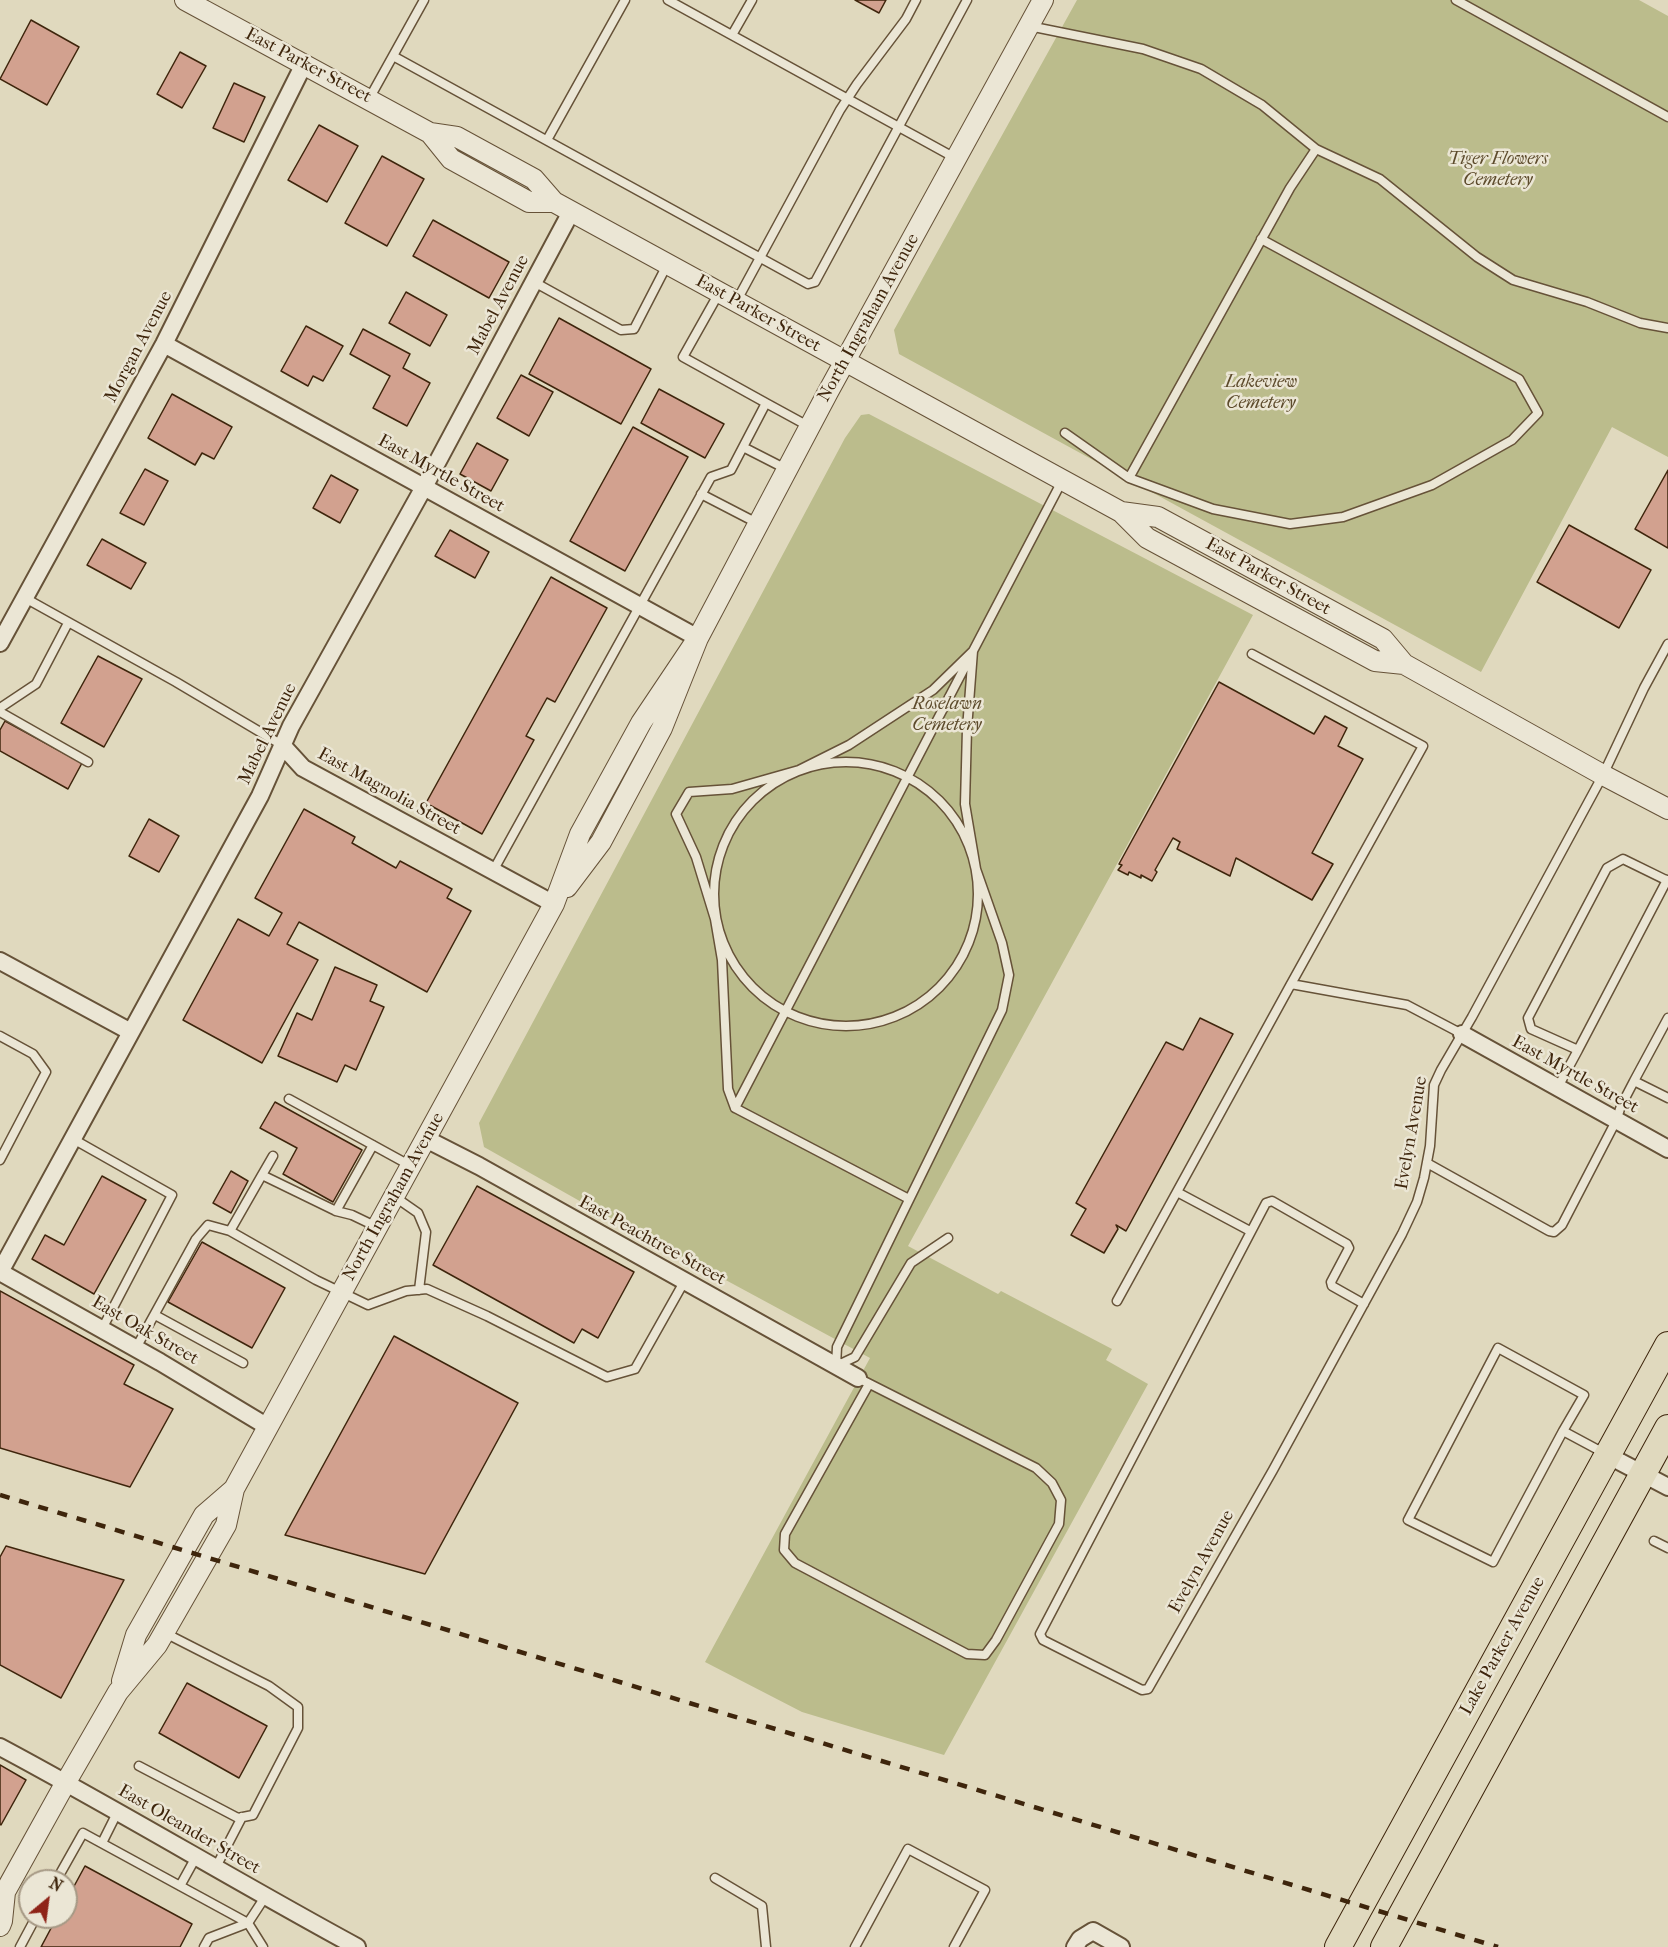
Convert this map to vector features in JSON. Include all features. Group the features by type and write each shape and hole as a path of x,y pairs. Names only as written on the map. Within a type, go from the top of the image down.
{"main road":[{"name":"Lake Parker Avenue","path":"1338,1947 1668,1345"},
{"path":"1384,1947 1668,1428"}],"street":[{"name":"East Parker Street","path":"185,0 430,133 457,137 534,178 562,207 1120,512 1158,517 1383,639 1404,664 1668,809"},
{"name":"North Ingraham Avenue","path":"0,1926 3,1895 118,1692 157,1645 226,1525 234,1489 554,904 601,842 662,728 699,639 810,427 1044,0"},
{"name":"Morgan Avenue","path":"0,643 164,344 304,64"},
{"name":"Mabel Avenue","path":"0,1272 260,796 291,726 424,487 534,282 562,207"},
{"name":"East Myrtle Street","path":"164,344 699,639"},
{"name":"East Magnolia Street","path":"282,746 303,768 554,904"},
{"path":"0,961 131,1032"},
{"name":"East Myrtle Street","path":"1462,1034 1668,1149"},
{"name":"East Peachtree Street","path":"426,1138 863,1381"},
{"name":"East Oak Street","path":"0,1272 136,1348 268,1426"},
{"path":"1607,1455 1668,1487"},
{"name":"North Ingraham Avenue","path":"118,1692 136,1635 204,1515 234,1489"},
{"name":"East Oleander Street","path":"0,1747 118,1811 357,1947"},
{"path":"1075,1947 1080,1939 1093,1932 1121,1947"}],"lane":[{"path":"369,99 424,0"},
{"path":"547,140 625,0"},
{"path":"669,0 957,159"},
{"path":"732,35 752,0"},
{"path":"810,427 683,357 760,258 840,110 906,20 916,0"},
{"path":"393,56 808,284 815,282 967,0"},
{"path":"1456,0 1668,117"},
{"path":"1029,26 1143,49 1201,69 1262,105 1316,149 1380,179 1477,257 1513,280 1587,302 1640,323 1668,328"},
{"path":"1129,478 1261,239 1290,188 1316,149"},
{"path":"1065,433 1129,478 1213,509 1290,524 1343,517 1432,485 1512,440 1538,414 1519,379 1261,239"},
{"path":"534,282 621,330 634,329 667,265"},
{"path":"492,871 701,494 711,477 730,470 766,403"},
{"path":"743,447 788,470"},
{"path":"735,1108 1062,480"},
{"path":"701,494 759,524"},
{"name":"East Magnolia Street","path":"25,598 176,682 282,746"},
{"path":"68,623 36,684 0,710 88,762"},
{"name":"Evelyn Avenue","path":"1250,1231 1040,1634 1043,1640 1142,1690 1148,1689 1167,1657 1402,1234 1417,1202 1427,1163 1434,1085 1603,775 1644,688 1668,644"},
{"path":"909,1200 735,1108 728,1089 722,960 715,919 713,882 722,846 740,814 767,788 849,745 933,690 973,651"},
{"path":"948,1238 911,1263 855,1357 836,1366 837,1347 1002,1010 1009,975 1002,943 976,869 963,832 939,800 907,777 872,765 854,763 836,762 732,789 689,792 676,814 696,856 729,957 752,989 785,1012 825,1026 868,1026 908,1012 942,987 966,952 978,911 976,869 965,804 967,729 973,651"},
{"path":"1117,1301 1423,746 1252,654"},
{"path":"1558,1087 1578,1050 1667,881 1623,859 1607,868 1528,1018 1531,1029 1578,1050"},
{"path":"1291,984 1407,1005 1462,1034"},
{"path":"1427,1163 1554,1232 1562,1225 1668,1018"},
{"path":"0,1036 33,1054 46,1072 1,1157"},
{"path":"1634,1081 1668,1098"},
{"path":"289,1099 412,1166"},
{"path":"73,1139 172,1195 102,1329"},
{"path":"336,1211 373,1145"},
{"path":"230,1232 273,1156"},
{"path":"262,1175 336,1211 352,1215 378,1227"},
{"path":"1177,1192 1250,1231 1266,1203 1272,1201 1347,1244 1349,1248 1331,1282 1332,1286 1364,1304"},
{"path":"394,1197 418,1213 426,1232 419,1290"},
{"path":"136,1348 196,1239 208,1225 230,1232 316,1280 368,1305 406,1291 427,1289 487,1316 607,1377 635,1370 684,1282"},
{"path":"154,1315 243,1363"},
{"path":"1498,1348 1584,1395 1563,1431 1493,1562 1408,1521 1498,1348"},
{"path":"863,1381 1036,1468 1052,1483 1060,1500 1059,1524 996,1641 985,1654 967,1654 795,1563 784,1550 785,1534 863,1381"},
{"path":"1563,1431 1607,1455"},
{"path":"1654,1540 1668,1548"},
{"path":"139,1766 238,1818 253,1815 298,1728 298,1707 269,1686 164,1633"},
{"path":"102,1844 118,1811"},
{"path":"216,1867 242,1817"},
{"path":"63,1869 83,1833 248,1923 263,1947"},
{"path":"855,1947 908,1849 985,1890 954,1947"},
{"path":"180,1886 196,1857"},
{"path":"715,1878 762,1906 766,1947"},
{"path":"204,1947 209,1938 248,1923 266,1897"},
{"path":"20,1947 30,1929"}],"green space":[{"path":"1077,0 1639,0 1668,16 1668,457 1612,427 1481,672 899,354 894,330"},
{"name":"Roselawn Cemetery","path":"869,414 1253,615 908,1246 998,1294 1001,1291 1112,1349 1106,1360 1148,1384 944,1755 802,1712 705,1662 870,1358 484,1147 479,1123 845,438 861,415"}],"building":[{"path":"855,0 886,0 879,13"},
{"path":"31,20 79,47 47,105 0,79"},
{"path":"180,52 206,66 182,108 157,94"},
{"path":"234,83 265,97 244,142 213,128"},
{"path":"319,125 358,146 327,202 288,180"},
{"path":"382,156 424,179 387,246 345,223"},
{"path":"433,220 509,262 489,298 413,256"},
{"path":"406,292 447,315 430,346 389,323"},
{"path":"559,318 651,369 621,424 529,374"},
{"path":"306,326 343,346 323,381 313,376 308,386 281,371"},
{"path":"363,329 410,354 403,368 430,383 407,426 373,408 390,376 350,354"},
{"path":"521,375 553,392 529,436 497,418"},
{"path":"659,389 724,424 705,458 641,423"},
{"path":"172,394 232,427 214,459 202,453 195,465 148,438"},
{"path":"633,427 688,457 625,571 570,541"},
{"path":"477,443 508,460 491,491 460,474"},
{"path":"145,469 168,481 144,525 120,513"},
{"path":"1668,470 1668,548 1635,529"},
{"path":"331,475 358,490 340,523 313,508"},
{"path":"1569,525 1651,570 1619,628 1537,582"},
{"path":"450,530 489,552 475,578 435,556"},
{"path":"102,539 146,563 131,589 87,565"},
{"path":"551,577 607,608 555,702 547,698 526,736 534,740 482,834 426,803"},
{"path":"98,656 142,679 104,747 61,723"},
{"path":"1219,682 1314,734 1325,716 1347,728 1338,746 1363,759 1312,853 1333,864 1312,900 1236,858 1230,876 1177,849 1180,842 1173,838 1155,870 1157,872 1152,881 1141,875 1141,878 1118,870 1122,865 1119,864"},
{"path":"5,721 82,763 68,789 0,751 0,730"},
{"path":"304,809 355,837 352,843 396,868 400,861 452,889 447,898 471,911 427,992 299,922 287,944 318,960 262,1063 183,1020 238,919 269,936 282,913 255,898"},
{"path":"149,819 179,836 159,872 129,856"},
{"path":"335,967 377,985 370,1001 384,1007 356,1070 345,1065 337,1082 278,1056 297,1013 312,1020"},
{"path":"1200,1018 1233,1034 1126,1231 1116,1225 1118,1229 1104,1253 1071,1235 1086,1209 1076,1203 1166,1042 1183,1050"},
{"path":"275,1102 362,1150 333,1202 283,1174 297,1148 260,1128"},
{"path":"231,1171 248,1181 231,1213 213,1203"},
{"path":"102,1176 146,1200 94,1294 32,1259 45,1235 64,1245"},
{"path":"477,1186 634,1272 598,1338 582,1329 574,1343 433,1265"},
{"path":"202,1242 285,1288 252,1348 168,1302"},
{"path":"0,1291 134,1365 124,1384 173,1409 130,1487 0,1448"},
{"path":"394,1336 518,1403 425,1574 285,1535"},
{"path":"6,1546 124,1580 61,1698 0,1665 0,1557"},
{"path":"187,1683 267,1726 239,1778 159,1733"},
{"path":"0,1765 26,1780 1,1825 0,1824"},
{"path":"85,1866 192,1924 180,1947 41,1947 51,1929 78,1929 78,1879"}],"railway":[{"path":"0,1495 1498,1947"}],"park label":[{"name":"Tiger Flowers Cemetery","path":"1498,170"},
{"name":"Lakeview Cemetery","path":"1261,394"}]}
